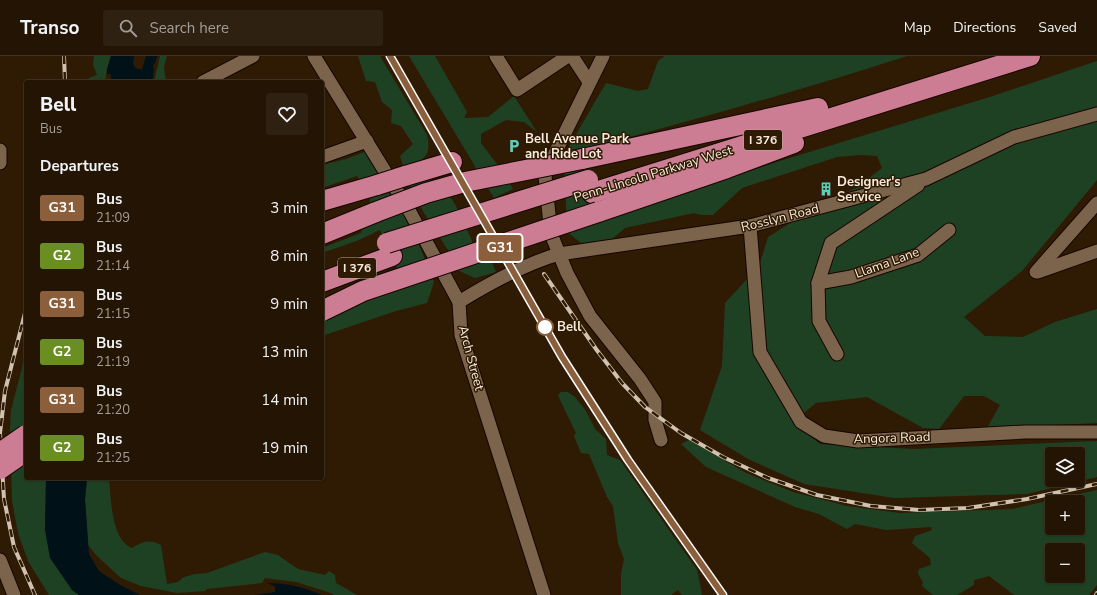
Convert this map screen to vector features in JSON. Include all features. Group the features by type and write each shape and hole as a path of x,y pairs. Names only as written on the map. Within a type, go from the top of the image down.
{"highway":[{"name":"Penn-Lincoln Parkway West","path":"590,187 818,108 986,56"},
{"name":"Penn-Lincoln Parkway West","path":"324,266 390,250 590,187 934,86 1030,56"},
{"path":"324,310 363,291 766,154 934,86"},
{"path":"324,233 426,193 459,183 582,159 818,108"},
{"path":"324,200 452,162"},
{"name":"Penn-Lincoln Parkway West","path":"324,281 390,250"},
{"path":"0,452 24,436"},
{"path":"0,469 24,452"}],"street":[{"path":"207,80 253,56"},
{"name":"Arch Street","path":"314,56 326,84 367,141 410,212 459,302 464,342 544,595"},
{"path":"496,56 517,90 568,56"},
{"path":"572,56 589,82"},
{"path":"603,56 589,82 545,176 551,234 567,273 590,316 640,379 654,402 655,420 661,440"},
{"name":"Rosslyn Road","path":"459,302 517,270 548,257 559,254 750,226 926,180 1014,137 1097,114"},
{"path":"324,156 367,141"},
{"path":"0,150 0,164"},
{"path":"837,354 819,321 818,283 831,243 926,180"},
{"path":"1097,203 1036,272 1097,250"},
{"name":"Angora Road","path":"750,226 760,352 801,422 824,436 858,441 1025,432 1097,432"},
{"name":"Llama Lane","path":"818,283 852,277 918,255 949,230"},
{"path":"0,560 14,595"}],"green space":[{"path":"94,56 111,56 105,80 88,80 89,78 97,75 93,65"},
{"path":"160,56 167,56 164,67 166,80 154,80"},
{"path":"358,56 380,56 427,135 428,151 417,163 426,178 449,195 456,206 474,245 491,260 496,272 475,278 457,270 448,250 424,213 410,187 400,156 413,144 401,126 391,123 392,110 382,102 375,82 366,81"},
{"path":"409,56 435,56 467,112 464,118 488,117 514,96 537,132 524,122 506,120 481,134 481,143 500,168 513,189 494,198"},
{"path":"665,56 907,56 785,94 579,151 597,222 770,164 993,96 1097,61 1097,180 1022,271 964,317 985,336 1023,337 1055,322 1097,309 1097,423 987,428 1000,405 984,396 964,396 939,429 923,428 867,397 816,403 793,422 820,444 914,449 1097,441 1097,477 1085,480 1085,447 1045,447 1045,487 1056,487 1027,494 894,498 804,484 748,459 700,430 722,366 725,303 759,266 768,237 827,200 856,188 882,168 877,156 860,155 837,157 742,188 713,215 701,215 694,213 625,228 611,240 585,246 567,232 564,155 606,83 638,91 648,89 658,61"},
{"path":"367,151 409,220 434,282 427,303 396,311 324,335 324,312 360,303 401,288 398,270 380,230 359,240 324,252 324,247 361,233 370,201 370,196 357,176 324,187 324,164 346,159"},
{"path":"24,355 24,480 46,480 45,530 72,590 79,595 49,595 28,561 18,533 12,501 10,429 11,410"},
{"path":"561,392 568,392 575,397 586,411 595,429 606,439 607,455 620,460 697,570 702,593 701,595 682,595 678,590 672,595 621,595 621,574 624,559 618,543 613,506 607,497 589,454 581,453 574,436 576,433 558,395"},
{"path":"689,440 746,473 793,492 847,506 900,513 1012,509 1045,502 1045,535 1085,535 1085,495 1075,495 1097,490 1097,585 1089,595 1014,595 989,576 974,580 974,585 957,595 933,595 922,586 923,582 918,573 919,569 931,565 930,558 912,543 915,536 932,530 931,527 886,530 855,524 847,529 819,514 795,507 706,467 681,444"},
{"path":"87,480 109,480 113,518 120,536 125,544 132,548 149,541 161,545 167,584 178,582 184,577 207,573 265,552 278,555 298,569 325,575 329,571 335,575 336,583 357,595 334,595 296,582 265,578 262,583 207,589 205,591 177,593 141,586 121,578 96,555 88,545 85,499"}],"shaded area":[{"path":"111,56 134,56 133,63 135,68 142,70 146,56 157,56 153,66 152,80 112,80 110,73 107,75 107,69"},
{"path":"46,480 87,480 85,499 89,554 99,571 120,585 140,595 79,595 72,590 50,558 45,530"},
{"path":"267,583 295,586 322,595 254,595 275,592 275,586"}],"railway":[{"path":"64,56 65,80"},
{"path":"544,274 596,349 622,383 645,407 681,433 723,457 768,478 817,495 871,506 919,510 968,508 1027,499 1097,484"},
{"path":"24,317 5,391 0,433 4,499 14,547 35,595"}],"bus line":[{"name":"G31","path":"390,56 452,162 562,357 628,460 723,595"}],"place":[{"name":"Bell Avenue Park and Ride Lot","path":"514,146"},
{"name":"Designer's Service","path":"826,189"},
{"name":"Bell","path":"545,327"}]}
